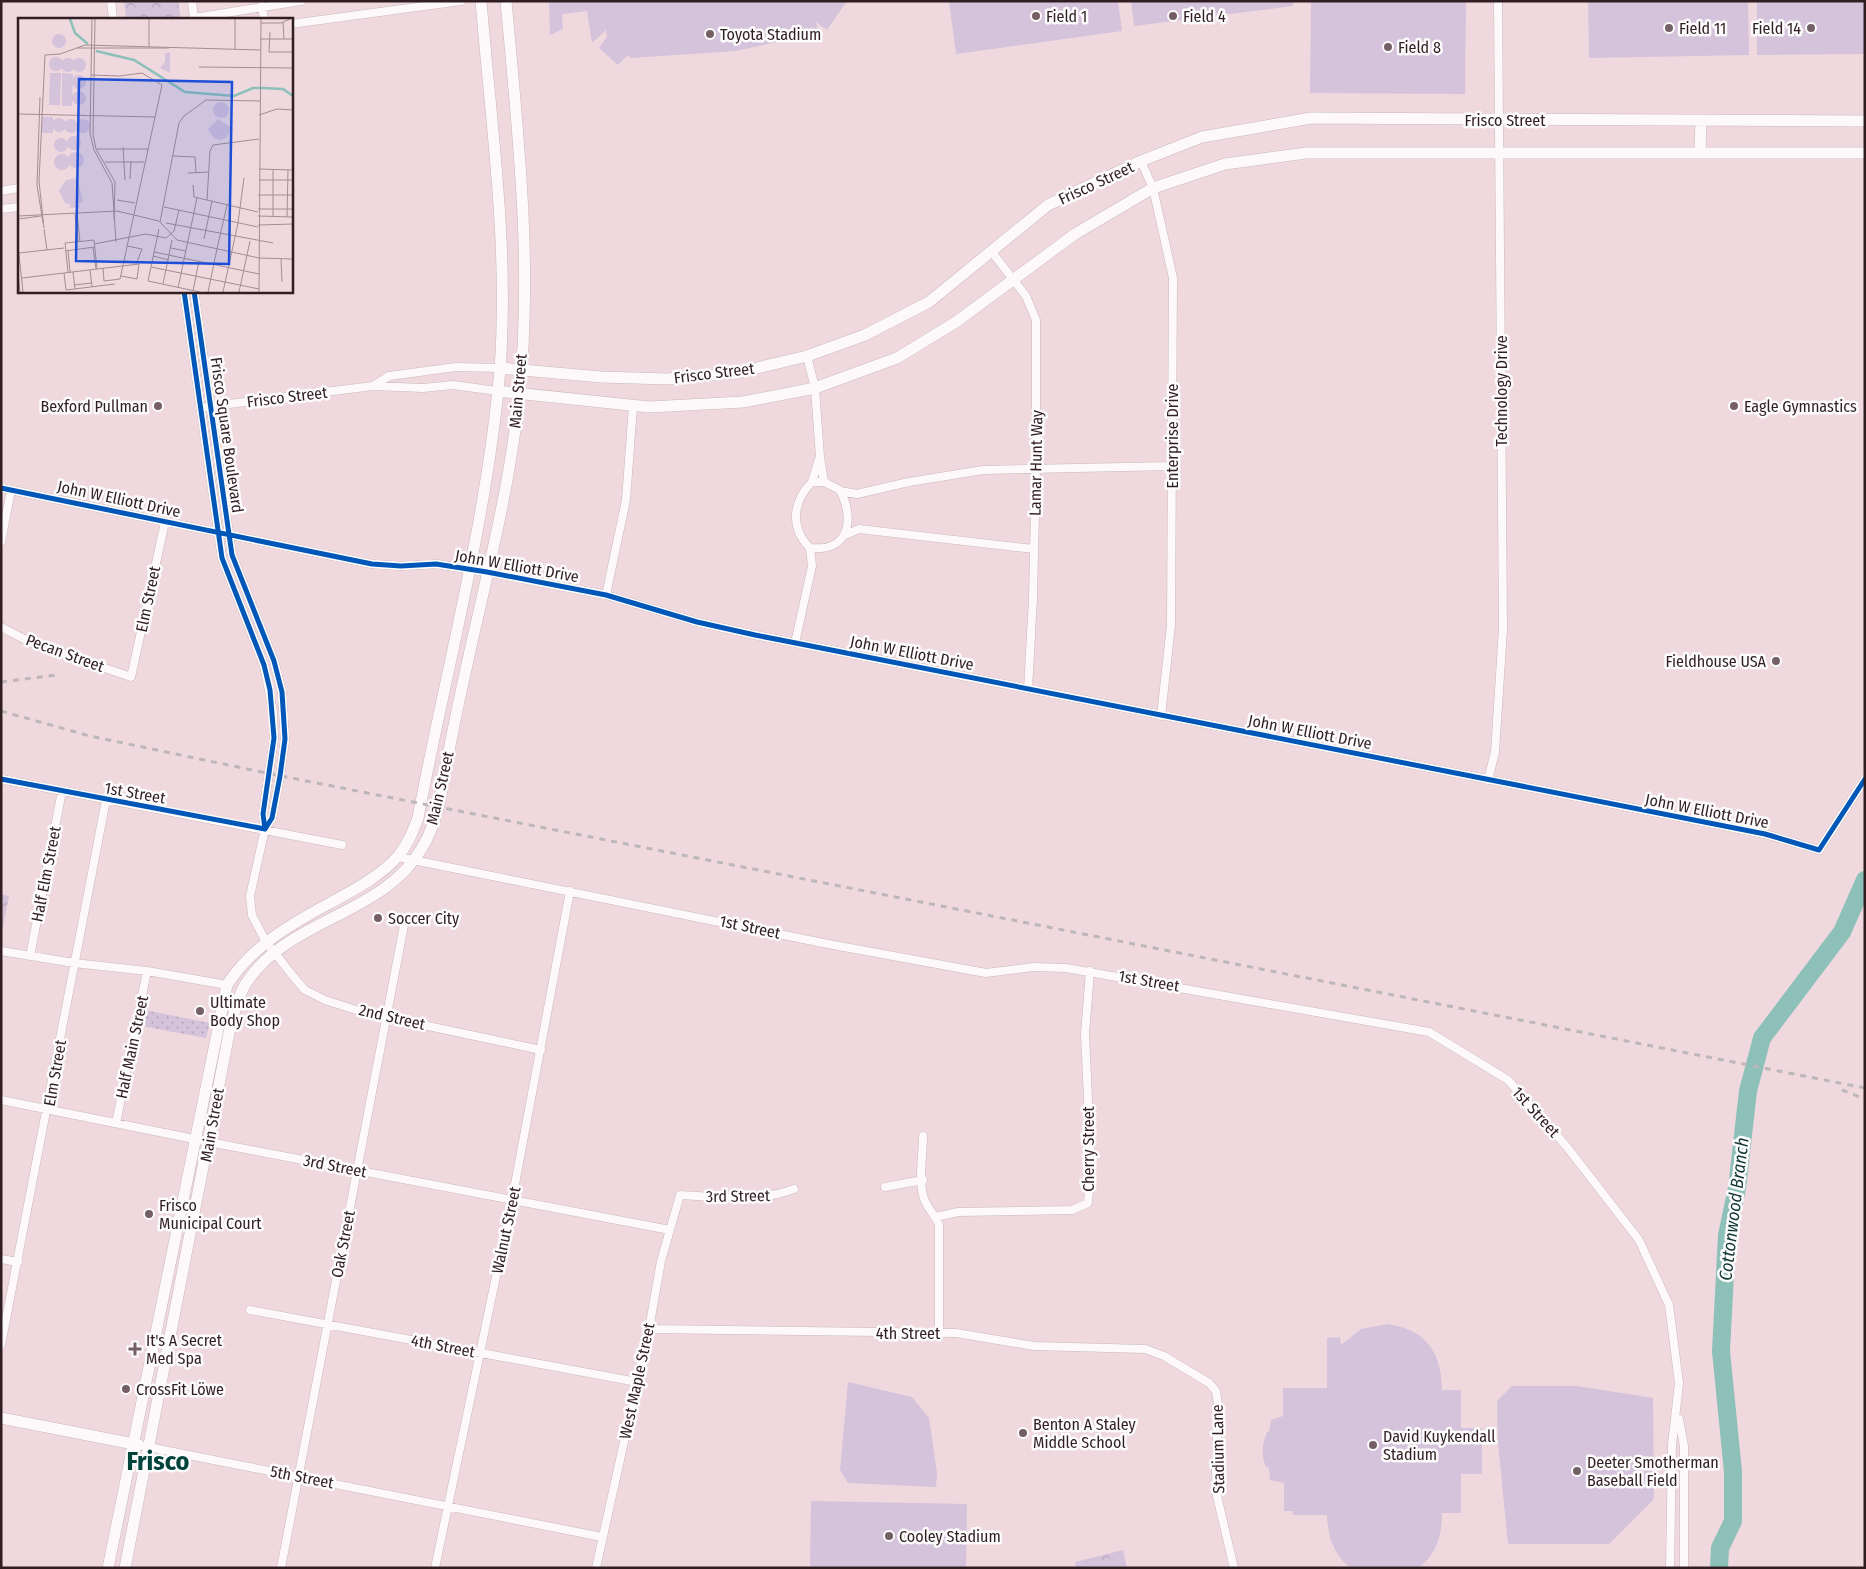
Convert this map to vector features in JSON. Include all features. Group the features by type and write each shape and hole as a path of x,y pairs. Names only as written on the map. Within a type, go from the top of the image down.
{"main road":[{"name":"Main Street","path":"108,1568 227,985 242,964 266,942 355,889 398,856 406,846 418,818 469,569 487,470 500,368 502,257 481,1"},
{"name":"Main Street","path":"126,1568 148,1447 236,1004 244,986 258,968 274,953 292,940 392,882 415,860 430,833 439,807 509,473 521,370 524,250 523,197 506,1"},
{"name":"Frisco Street","path":"500,368 667,379 736,373 807,356 865,335 929,302 1048,205 1141,161 1202,137 1311,118 1500,121 1701,120 1865,122"},
{"path":"1700,152 1701,120"},
{"name":"Frisco Street","path":"497,391 650,407 743,402 816,388 897,358 956,322 1074,234 1152,188 1225,164 1306,153 1865,153"},
{"name":"5th Street","path":"1,1418 148,1447"}],"street":[{"path":"111,1 113,18"},
{"path":"192,1 194,18 301,1"},
{"path":"292,24 461,1"},
{"name":"Technology Drive","path":"1488,780 1495,752 1503,628 1501,153 1498,1"},
{"path":"262,6 264,18"},
{"name":"Enterprise Drive","path":"1141,161 1152,188 1173,278 1171,625 1161,716"},
{"path":"1,191 18,188"},
{"path":"1,209 18,207"},
{"name":"Lamar Hunt Way","path":"991,251 1026,296 1036,320 1036,468 1028,689"},
{"name":"Frisco Square Boulevard","path":"184,292 222,558 264,665 270,690 274,738 263,814 265,829 249,903 252,915 266,942"},
{"name":"Frisco Square Boulevard","path":"194,292 232,555 274,662 282,692 285,739 272,818 265,829"},
{"path":"807,356 816,388 820,457 824,482"},
{"name":"Frisco Street","path":"372,386 389,376 456,367 500,368"},
{"name":"Frisco Street","path":"200,407 372,386 423,388 453,386 497,391"},
{"path":"606,595 626,500 633,406"},
{"path":"820,457 812,482 803,491 794,516 801,539 810,548 824,550"},
{"path":"812,482 824,482 840,491 857,494 909,482 983,470 1172,466"},
{"name":"John W Elliott Drive","path":"1,488 372,564 401,566 436,564 606,595 697,622 795,643 1765,834 1819,850 1865,779"},
{"path":"1,542 11,490"},
{"path":"840,491 848,516 845,535"},
{"path":"846,505 857,494"},
{"path":"848,516 859,529"},
{"name":"Elm Street","path":"131,677 165,522"},
{"path":"812,566 824,550 836,544 845,535 859,529 1034,549"},
{"path":"795,643 812,566 810,548"},
{"name":"Pecan Street","path":"1,627 32,643 131,677"},
{"name":"1st Street","path":"1,779 342,845"},
{"name":"Half Elm Street","path":"30,956 62,791"},
{"name":"Elm Street","path":"1,1344 48,1109 106,800"},
{"name":"1st Street","path":"398,856 828,944 986,973 1033,968 1066,968 1090,971 1428,1032 1508,1080 1573,1154 1640,1240 1669,1305 1679,1383 1672,1445 1670,1568"},
{"name":"Walnut Street","path":"435,1568 512,1200 570,891"},
{"name":"Oak Street","path":"281,1568 405,920"},
{"name":"2nd Street","path":"266,942 305,990 325,1000 386,1017 541,1050"},
{"path":"1,951 74,963 147,971 227,985"},
{"name":"Half Main Street","path":"116,1123 147,971"},
{"name":"Cherry Street","path":"936,1217 958,1212 1072,1210 1088,1203 1091,1162 1085,1034 1090,971"},
{"name":"3rd Street","path":"1,1100 209,1142 670,1230"},
{"path":"924,1136 923,1194 928,1210 936,1217 940,1246 939,1333"},
{"path":"885,1187 922,1180"},
{"name":"3rd Street","path":"680,1195 751,1199 776,1196 794,1189"},
{"name":"West Maple Street","path":"596,1568 649,1329 661,1261 680,1195"},
{"path":"1,1258 18,1262"},
{"name":"4th Street","path":"250,1310 637,1382"},
{"name":"4th Street","path":"649,1329 956,1333 1034,1346 1145,1349 1164,1356"},
{"name":"Stadium Lane","path":"1164,1356 1209,1383 1216,1391 1218,1404 1217,1496 1234,1568"},
{"name":"1st Street","path":"1677,1413 1684,1446 1684,1568"},
{"name":"5th Street","path":"148,1447 602,1538"}],"green space":[{"path":"124,1 178,1 181,18 126,18"},
{"name":"Toyota Stadium","path":"549,1 847,1 827,30 816,22 818,33 736,51 631,58 628,55 618,65 599,48 607,37 606,30 592,43 587,11 562,14 563,29 550,35"},
{"name":"Field 1","path":"949,1 1118,1 1122,31 956,54"},
{"name":"Field 4","path":"1131,1 1293,1 1293,6 1134,26"},
{"name":"Field 8","path":"1311,1 1466,1 1465,94 1310,93"},
{"name":"Field 11","path":"1588,1 1748,1 1749,55 1589,58"},
{"name":"Field 14","path":"1757,1 1865,1 1865,54 1757,55"},
{"path":"1,894 9,896 1,937"},
{"path":"145,1010 210,1023 206,1038 142,1026"},
{"name":"David Kuykendall Stadium","path":"1387,1324 1412,1331 1422,1337 1435,1354 1439,1365 1442,1390 1461,1390 1461,1428 1482,1428 1482,1474 1461,1474 1461,1513 1442,1513 1440,1536 1431,1555 1420,1567 1350,1568 1339,1556 1333,1544 1327,1515 1293,1515 1293,1511 1284,1511 1284,1483 1270,1480 1269,1468 1266,1467 1263,1458 1263,1445 1267,1432 1269,1432 1271,1420 1283,1416 1283,1388 1327,1388 1327,1338 1340,1337 1341,1345 1361,1329"},
{"path":"848,1382 912,1397 929,1418 937,1473 936,1487 848,1483 840,1470"},
{"name":"Deeter Smotherman Baseball Field","path":"1512,1386 1577,1386 1653,1398 1654,1499 1609,1544 1508,1544 1498,1443 1497,1401"},
{"name":"Cooley Stadium","path":"811,1501 967,1504 966,1568 810,1568"},
{"path":"1123,1550 1127,1568 1076,1568 1075,1562"},
{"path":"1116,1557 1119,1568 1084,1568 1084,1565"}],"waterway":[{"name":"Cottonwood Branch","path":"1719,1568 1720,1548 1733,1521 1733,1472 1721,1351 1727,1235 1737,1188 1748,1091 1762,1038 1842,932 1865,880"}],"railway":[{"path":"1,682 56,675"},
{"path":"1,711 90,736 271,774 1865,1088"},
{"path":"1842,1090 1865,1099"}],"cycle path":[{"path":"184,292 222,558 264,665 270,690 274,738 263,814 265,829"},
{"path":"194,292 232,555 274,661 282,692 285,739 272,818 265,829"},
{"path":"1,488 372,564 401,566 436,564 606,595 697,622 755,635 1765,834 1819,850 1865,779"},
{"path":"1,779 265,829"}],"place":[{"name":"Field 1","path":"1036,16"},
{"name":"Field 4","path":"1173,16"},
{"name":"Field 11","path":"1669,28"},
{"name":"Field 14","path":"1811,28"},
{"name":"Toyota Stadium","path":"710,34"},
{"name":"Field 8","path":"1388,47"},
{"name":"Bexford Pullman","path":"158,406"},
{"name":"Eagle Gymnastics","path":"1734,406"},
{"name":"Fieldhouse USA","path":"1776,661"},
{"name":"Soccer City","path":"378,918"},
{"name":"Ultimate Body Shop","path":"200,1011"},
{"name":"Frisco Municipal Court","path":"149,1214"},
{"name":"It's A Secret Med Spa","path":"135,1349"},
{"name":"CrossFit Löwe","path":"126,1389"},
{"name":"Benton A Staley Middle School","path":"1023,1433"},
{"name":"David Kuykendall Stadium","path":"1373,1445"},
{"name":"Deeter Smotherman Baseball Field","path":"1577,1471"},
{"name":"Cooley Stadium","path":"889,1536"}],"district":[{"name":"Frisco","path":"158,1461"}]}
